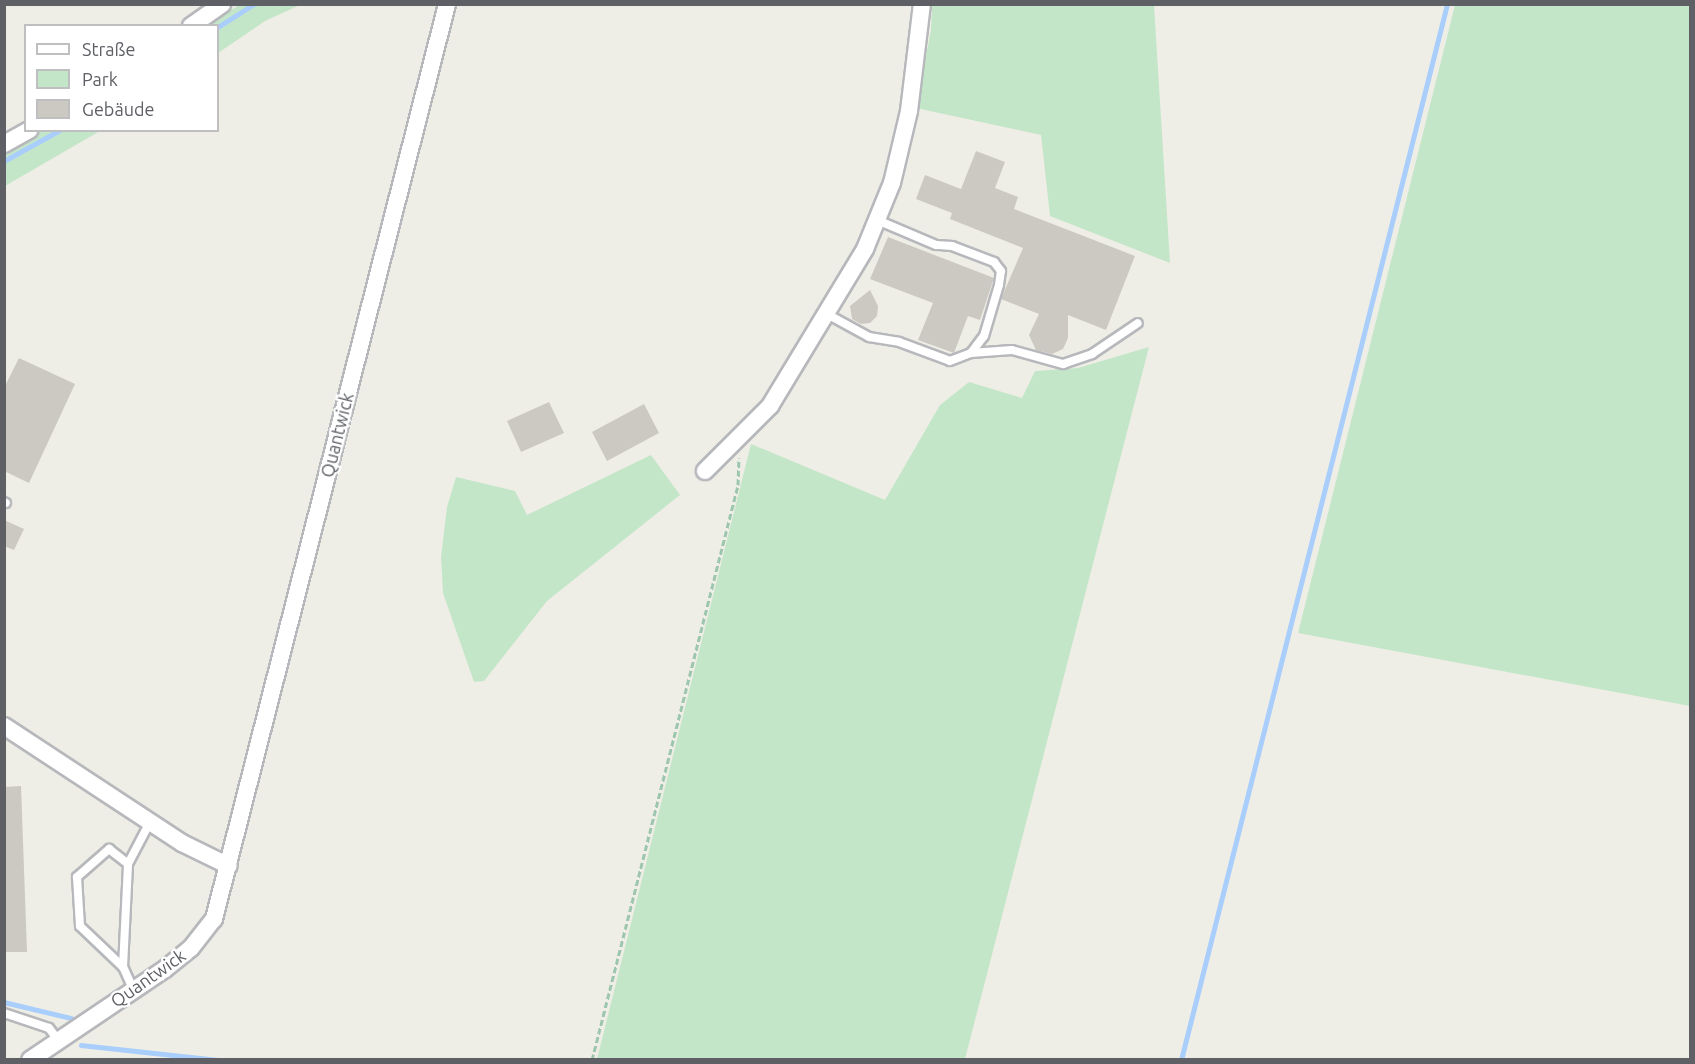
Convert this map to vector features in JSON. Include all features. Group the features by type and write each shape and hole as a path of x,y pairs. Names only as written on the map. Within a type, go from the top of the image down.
{"street":[{"path":"194,24 222,4"},
{"name":"Quantwick","path":"30,1059 165,969 206,932 214,919 447,4"},
{"path":"705,471 770,406 826,314 877,220 892,183 909,111 922,4"},
{"path":"4,144 25,132"},
{"path":"4,726 150,822 229,866"}],"lane":[{"path":"877,220 936,245 952,246 994,262 1001,270 984,336 971,352"},
{"path":"826,314 869,337 899,342 950,361 971,352 1012,350 1063,364 1092,354 1138,323"},
{"path":"123,967 128,864 150,822"},
{"path":"128,864 109,849 77,877 80,926 123,967 133,989"},
{"path":"4,1013 49,1028 58,1040"}],"path":[{"path":"592,1059 738,485 738,454 731,447"}],"green space":[{"path":"239,4 300,5 265,21 219,52 219,24 210,24"},
{"path":"932,5 1154,5 1170,263 1050,216 1041,135 916,108 931,30"},
{"path":"1455,5 1690,5 1690,706 1298,633"},
{"path":"39,132 98,132 5,186 5,154"},
{"path":"1149,347 965,1059 597,1059 751,444 885,500 940,405 969,382 1022,398 1035,371 1078,368"},
{"path":"651,455 680,495 547,601 484,681 474,682 443,593 441,557 447,507 456,477 515,491 527,515"}],"building":[{"path":"976,151 1005,162 995,188 1018,197 1014,209 1135,256 1106,330 1068,315 1068,338 1063,349 1052,354 1036,350 1029,335 1039,314 1001,299 1023,248 950,219 952,213 916,199 925,175 961,189"},
{"path":"888,237 994,278 980,320 968,316 954,353 918,340 933,303 870,279"},
{"path":"870,290 878,306 877,316 870,323 861,324 852,319 850,306"},
{"path":"19,358 75,384 29,483 4,471 4,388"},
{"path":"549,402 564,433 521,452 507,421"},
{"path":"644,404 659,433 607,461 592,432"},
{"path":"4,520 24,529 14,550 4,546"},
{"path":"21,786 27,952 4,952 4,787"}],"waterway":[{"path":"219,26 254,4"},
{"path":"1181,1060 1447,4"},
{"path":"4,161 56,132"},
{"path":"4,1002 71,1018"},
{"path":"81,1045 220,1060"}]}
